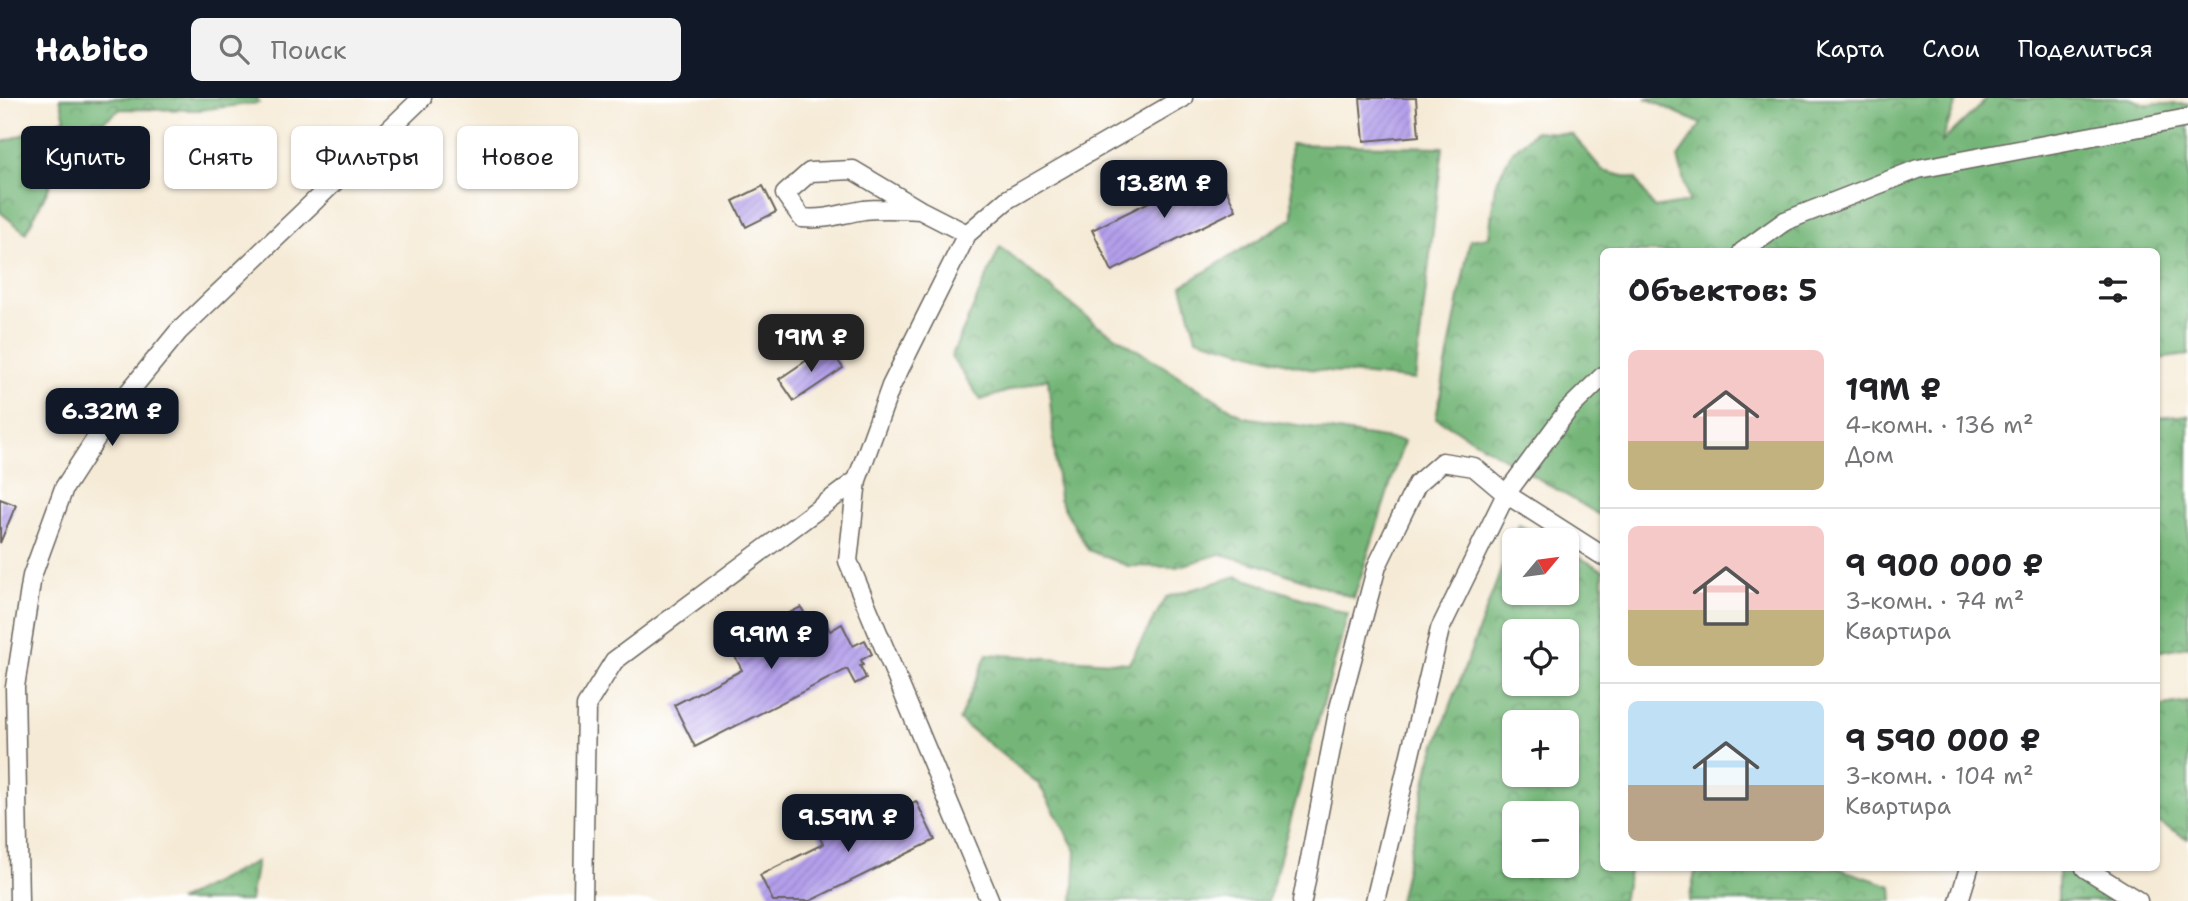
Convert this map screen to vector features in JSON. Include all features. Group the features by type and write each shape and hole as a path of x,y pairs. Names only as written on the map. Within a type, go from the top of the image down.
{"street":[{"path":"16,900 16,687 32,576 64,488 115,409 178,332 422,98"},
{"path":"990,901 848,561 857,480 891,386 967,234 1008,199 1183,98"},
{"path":"1748,248 1785,221 1918,169 2188,118"},
{"path":"920,210 864,210 823,219 802,218 785,194 810,172 853,170 967,234"},
{"path":"1375,901 1440,629 1506,494 1568,410 1600,379"},
{"path":"1301,901 1338,712 1377,566 1417,484 1442,462 1474,467 1506,494 1600,554"},
{"path":"583,901 586,706 614,661 857,480"},
{"path":"1959,901 1968,871"},
{"path":"2090,871 2138,901"}],"green space":[{"path":"60,98 257,98 259,103 199,110 121,109 97,126 46,126 65,119"},
{"path":"1646,98 1958,98 1941,143 1988,98 2129,98 2146,104 2188,104 2188,355 2160,358 2160,248 1600,248 1600,515 1436,418 1470,240 1489,237 1495,185 1511,153 1535,131 1572,134 1603,171 1636,179 1654,208 1689,202 1678,157 1701,124"},
{"path":"21,135 21,189 48,189 26,233 0,212 0,143"},
{"path":"1290,144 1443,147 1415,380 1309,369 1196,338 1182,286 1293,218"},
{"path":"1000,247 1093,322 1244,417 1404,441 1354,598 1261,565 1220,554 1177,567 1128,566 1088,550 1059,499 1048,378 981,400 951,357"},
{"path":"2188,415 2188,646 2160,651 2160,418"},
{"path":"1579,557 1600,568 1600,871 1629,871 1622,901 1399,901 1430,761 1502,567 1502,606 1578,606"},
{"path":"1237,576 1348,614 1268,901 1073,901 1076,851 1039,784 959,720 987,654 1129,663 1166,597"},
{"path":"2188,702 2188,839 2160,823 2160,706"},
{"path":"257,861 250,901 178,901"},
{"path":"1695,871 1846,871 1892,886 1893,901 1689,901"},
{"path":"2058,871 2075,871 2113,901 2058,901"}],"building":[{"path":"1360,98 1416,98 1419,136 1364,141"},
{"path":"1216,169 1236,210 1112,271 1092,230"},
{"path":"763,186 776,212 746,227 733,201"},
{"path":"828,346 843,368 794,401 779,379"},
{"path":"0,499 16,505 0,543"},
{"path":"801,607 809,622 822,616 830,631 842,624 853,646 865,640 872,654 861,660 863,665 860,666 866,678 855,684 847,669 695,747 674,705 742,670 721,630 751,615 758,629"},
{"path":"916,801 935,840 810,901 773,901 760,875 823,844 815,828 845,813 854,831"}]}
